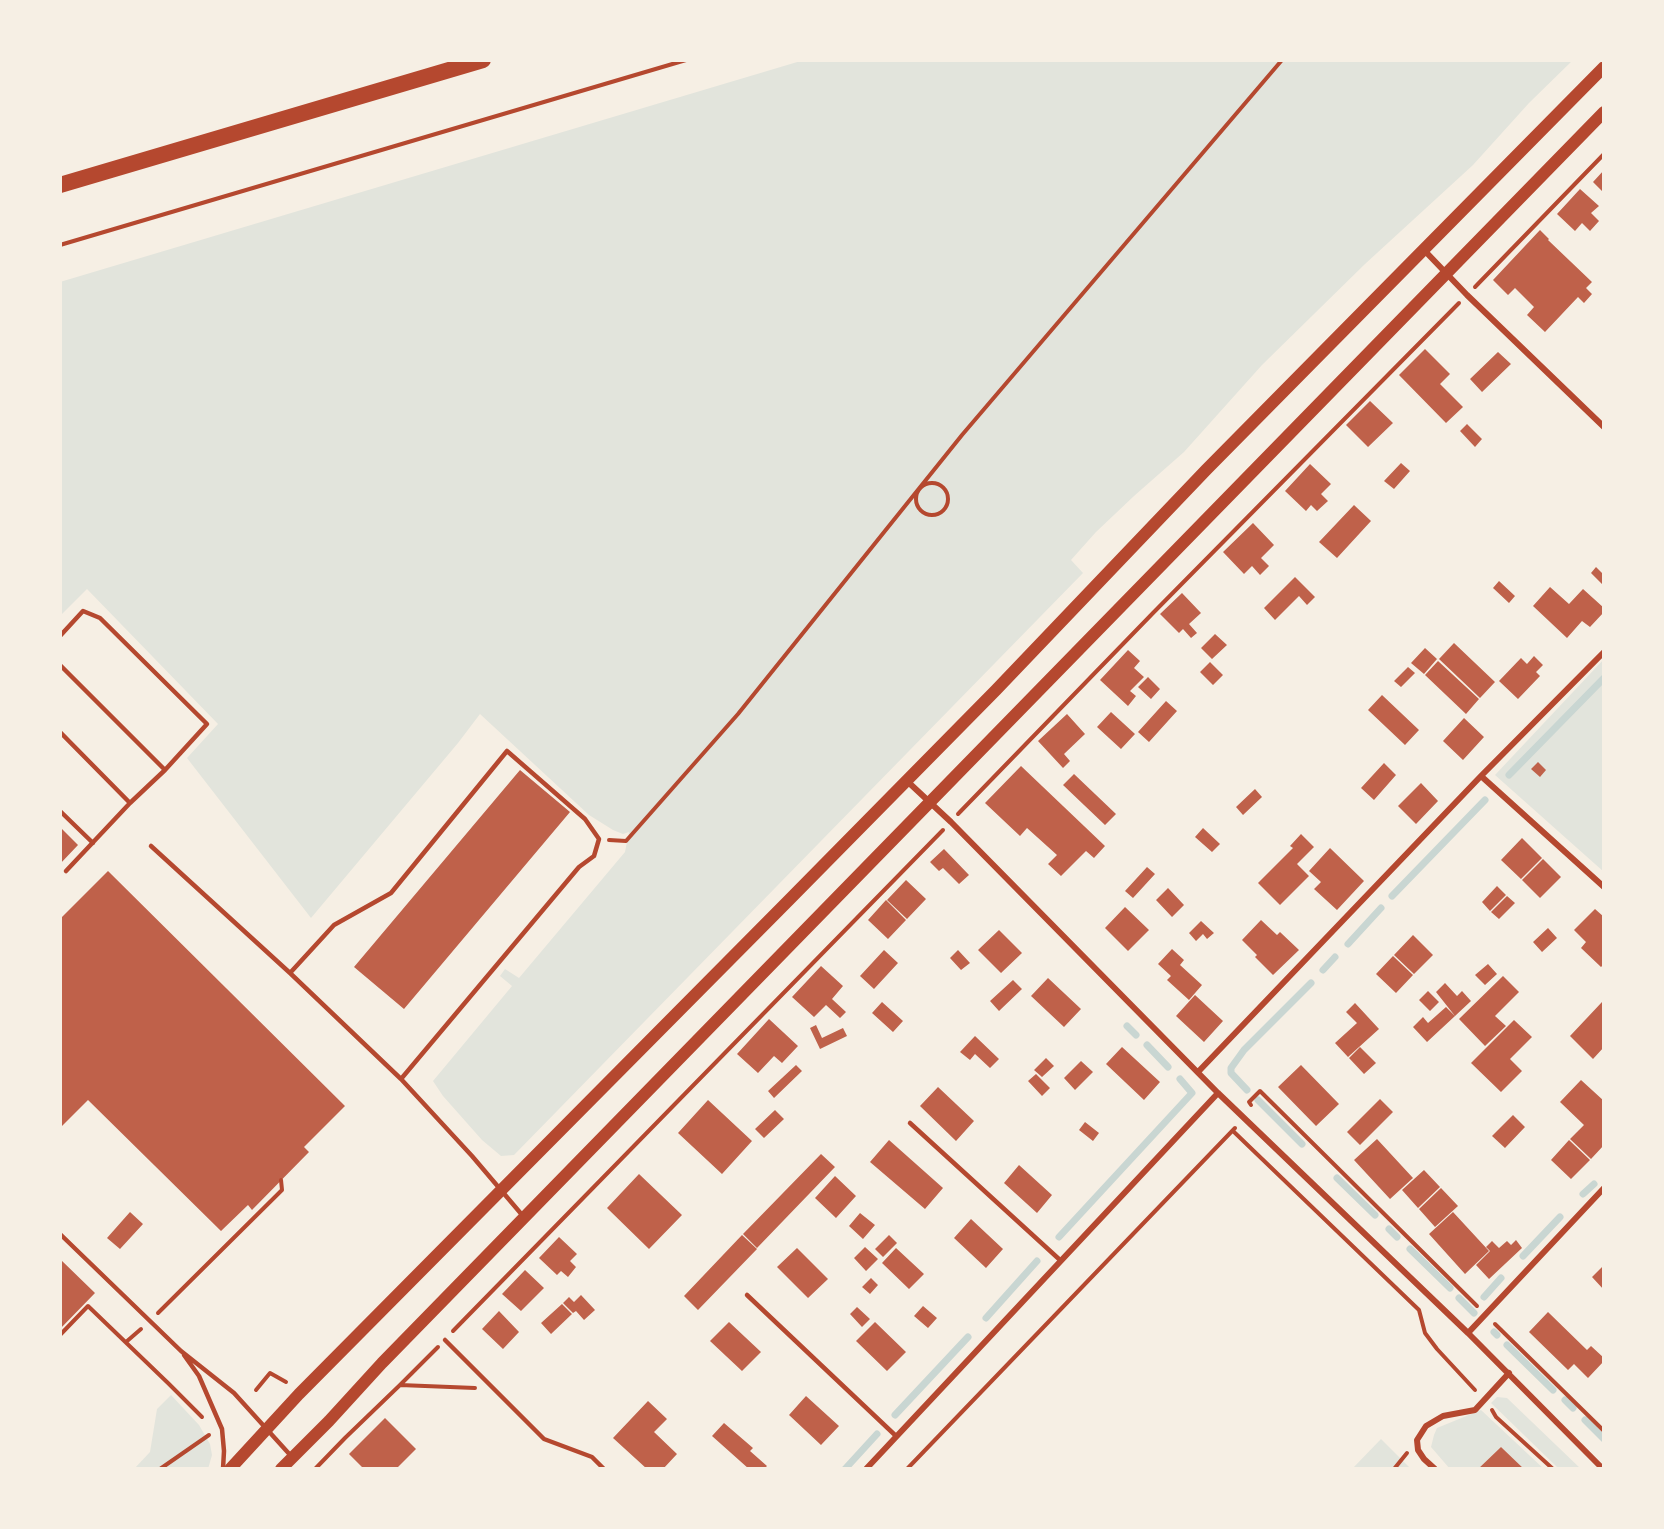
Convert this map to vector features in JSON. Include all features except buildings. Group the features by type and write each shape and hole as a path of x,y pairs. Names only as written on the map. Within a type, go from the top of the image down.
{"highway":[{"path":"60,185 483,60"}],"main road":[{"path":"230,1469 299,1394 907,781 1206,470 1604,67"},
{"path":"281,1469 1604,112"}],"street":[{"path":"1424,250 1475,303 1604,427"},
{"path":"1198,1072 1481,776 1604,652"},
{"path":"1481,776 1604,887"},
{"path":"907,781 959,830 1218,1093 1509,1373 1603,1469"},
{"path":"866,1469 1218,1093"},
{"path":"1468,1333 1604,1188"},
{"path":"1435,1469 1424,1460 1418,1450 1417,1440 1426,1426 1443,1416 1475,1410 1509,1373"}],"lane":[{"path":"60,636 83,610 100,618 207,724 66,871"},
{"path":"60,665 165,770"},
{"path":"60,732 130,803"},
{"path":"290,973 334,925 391,893 507,751 585,819 599,839 594,856 579,867 401,1079"},
{"path":"60,811 93,843"},
{"path":"151,846 290,973 401,1079 472,1156 524,1218"},
{"path":"910,1123 1060,1260"},
{"path":"60,1234 151,1320 181,1351 200,1376 222,1429 223,1469"},
{"path":"747,1295 896,1436"},
{"path":"445,1340 544,1439 592,1457 604,1469"},
{"path":"181,1351 234,1393 292,1457"}],"path":[{"path":"60,245 686,60"},
{"path":"599,839 626,841 738,714 962,435 1282,60"},
{"path":"928,483 939,484 947,491 946,508 938,514 923,512 916,504 916,494 919,489 928,483"},
{"path":"1254,1108 1249,1102 1260,1090 1604,1431"},
{"path":"907,1469 1234,1129 1419,1310 1425,1333 1437,1349 1484,1400 1496,1417 1553,1469"},
{"path":"126,1342 282,1190 281,1180"},
{"path":"60,1335 88,1306 202,1416 209,1436 160,1469"},
{"path":"256,1390 270,1373 286,1382"},
{"path":"400,1385 494,1389"}],"shaded area":[{"path":"804,60 1573,60 1529,103 1473,165 1365,264 1262,365 1184,452 1096,532 1071,560 1083,573 514,1155 501,1156 482,1140 443,1096 433,1081 512,986 500,976 505,969 519,978 625,852 629,832 623,834 613,830 589,815 480,714 311,918 187,758 218,724 87,589 60,616 60,282"},
{"path":"1604,659 1604,872 1495,775"},
{"path":"171,1395 199,1425 210,1444 212,1455 208,1469 134,1469 150,1452 157,1409"},
{"path":"1497,1397 1507,1398 1581,1469 1559,1469 1491,1403"},
{"path":"1481,1410 1544,1469 1524,1469 1501,1447 1478,1469 1450,1469 1431,1447 1437,1428"},
{"path":"1381,1439 1411,1469 1352,1469"}],"waterway":[{"path":"1509,775 1604,678"},
{"path":"1392,896 1485,800"},
{"path":"1348,944 1381,908"},
{"path":"1323,970 1335,957"},
{"path":"1247,1090 1231,1073 1231,1068 1244,1050 1311,983"},
{"path":"1127,1026 1136,1035"},
{"path":"1147,1045 1168,1067"},
{"path":"1059,1237 1192,1093 1180,1079"},
{"path":"1258,1100 1302,1144"},
{"path":"1337,1178 1375,1215"},
{"path":"1583,1194 1594,1184"},
{"path":"1523,1256 1560,1217"},
{"path":"1389,1229 1397,1237"},
{"path":"1410,1249 1450,1288"},
{"path":"986,1318 1037,1261"},
{"path":"1484,1297 1501,1278"},
{"path":"1459,1298 1474,1313"},
{"path":"1494,1332 1497,1335"},
{"path":"895,1415 968,1337"},
{"path":"1507,1345 1553,1390"},
{"path":"1565,1400 1573,1408"},
{"path":"1585,1420 1604,1439"},
{"path":"845,1469 877,1434"}]}
